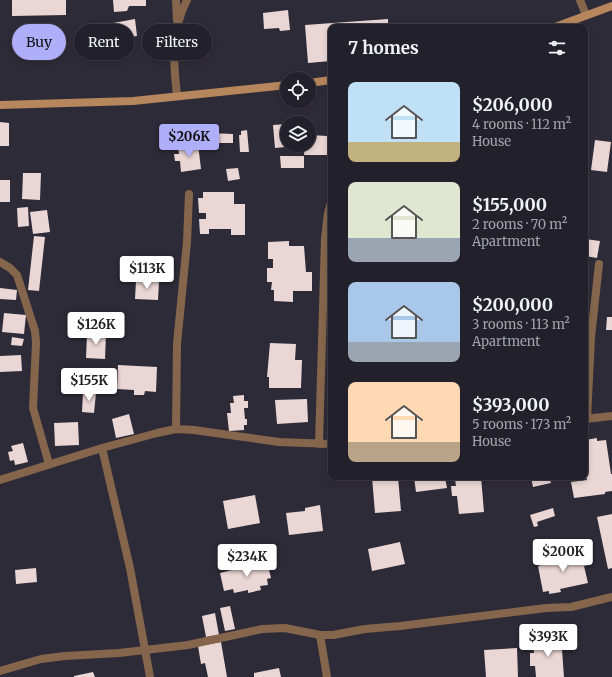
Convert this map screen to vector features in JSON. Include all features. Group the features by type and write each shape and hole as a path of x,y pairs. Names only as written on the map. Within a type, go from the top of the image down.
{"street":[{"path":"176,0 177,24"},
{"path":"177,24 187,0"},
{"path":"580,0 586,15"},
{"path":"563,24 612,6"},
{"path":"173,60 177,95"},
{"path":"316,81 328,80"},
{"path":"0,105 132,101 177,95 280,86"},
{"path":"176,430 176,344 187,242 189,194"},
{"path":"319,444 325,239 328,213"},
{"path":"0,262 10,268 17,275 35,331 36,343 33,408 49,464"},
{"path":"588,386 591,337 599,264"},
{"path":"588,419 612,416"},
{"path":"0,480 102,448 157,433 176,430 194,430 279,442 328,444"},
{"path":"102,448 130,568 150,677"},
{"path":"0,671 41,659 146,650 188,644 262,630 285,628 320,635 333,635 365,629 546,608 572,607 612,597"},
{"path":"320,635 327,677"}],"building":[{"path":"12,0 66,0 66,15 12,16"},
{"path":"113,0 146,0 146,6 129,6 127,11 114,12"},
{"path":"288,10 290,30 280,31 279,28 264,29 263,13"},
{"path":"135,19 137,36 134,36 134,24 108,24"},
{"path":"388,19 388,24 328,24 328,61 308,63 305,25"},
{"path":"0,122 9,123 9,146 0,146"},
{"path":"280,124 280,148 275,148 273,125"},
{"path":"247,130 249,152 240,152 239,135 241,135 241,131"},
{"path":"209,133 233,134 233,143 209,143"},
{"path":"316,135 328,136 328,155 304,155 304,152 316,152"},
{"path":"595,140 611,142 607,172 591,170"},
{"path":"198,144 201,169 181,172 180,161 175,161 174,154 179,154 178,147"},
{"path":"280,156 304,156 304,168 281,168"},
{"path":"238,168 240,179 228,181 226,169"},
{"path":"23,173 41,173 40,200 22,199"},
{"path":"0,180 10,180 10,202 0,202"},
{"path":"203,192 234,192 234,204 245,204 245,235 231,235 231,229 209,229 209,234 200,234 199,219 206,219 206,213 199,213 198,198 203,198"},
{"path":"28,207 29,226 18,227 17,208"},
{"path":"47,210 50,232 33,234 30,212"},
{"path":"34,236 45,237 39,291 28,290"},
{"path":"588,239 600,241 597,258 588,256"},
{"path":"289,241 289,246 304,246 306,272 312,272 312,291 293,291 293,302 274,301 274,290 271,290 272,282 267,282 267,268 273,268 273,259 268,259 268,242"},
{"path":"136,281 159,282 158,300 135,299"},
{"path":"0,288 17,290 16,300 0,299"},
{"path":"4,313 26,315 24,334 2,332"},
{"path":"607,317 612,317 612,330 606,330"},
{"path":"87,334 106,334 105,359 86,358"},
{"path":"12,337 24,339 22,346 11,345"},
{"path":"270,343 296,344 295,360 302,360 301,388 269,388 269,377 267,377"},
{"path":"21,355 22,371 0,372 0,356"},
{"path":"118,365 157,367 156,392 145,391 144,395 134,395 134,390 117,389"},
{"path":"83,392 96,393 94,413 82,412"},
{"path":"244,395 244,401 248,401 248,408 244,408 247,425 244,425 244,430 229,431 227,413 231,413 230,403 234,403 233,396"},
{"path":"307,399 308,422 277,424 275,400"},
{"path":"129,414 134,434 116,438 112,419"},
{"path":"78,422 79,445 55,446 54,423"},
{"path":"597,438 597,441 606,440 612,474 612,491 605,492 605,494 574,498 571,482 588,480 588,440"},
{"path":"23,443 28,462 15,465 14,460 10,461 8,452 13,451 11,446"},
{"path":"372,480 398,480 401,511 375,513"},
{"path":"414,480 446,480 447,488 416,492"},
{"path":"455,480 481,480 484,512 459,514 457,496 452,496 451,486 456,486"},
{"path":"532,480 550,480 551,483 533,487"},
{"path":"255,495 260,523 228,529 223,501"},
{"path":"320,505 323,531 289,535 286,513 305,511 305,508"},
{"path":"553,508 555,516 537,522 538,526 534,527 530,515"},
{"path":"612,514 612,568 608,569 597,517"},
{"path":"400,542 405,564 372,571 368,549"},
{"path":"586,552 589,565 584,566 588,583 560,589 561,592 549,594 549,591 543,592 538,566 545,564 543,559 555,556 557,562 568,560 568,556"},
{"path":"267,561 271,578 267,579 268,585 260,586 261,590 248,593 248,590 234,593 233,589 224,591 220,573"},
{"path":"36,568 37,582 16,584 15,570"},
{"path":"230,606 235,629 225,631 220,608"},
{"path":"215,613 219,635 206,637 202,616"},
{"path":"561,636 564,677 536,677 535,666 530,666 530,653 534,653 533,644 539,643 539,638"},
{"path":"221,642 227,677 208,677 205,663 201,664 198,646"},
{"path":"517,648 518,677 486,677 484,650"},
{"path":"279,668 281,677 254,677 254,673"},
{"path":"93,672 95,677 74,677 74,676"}]}
